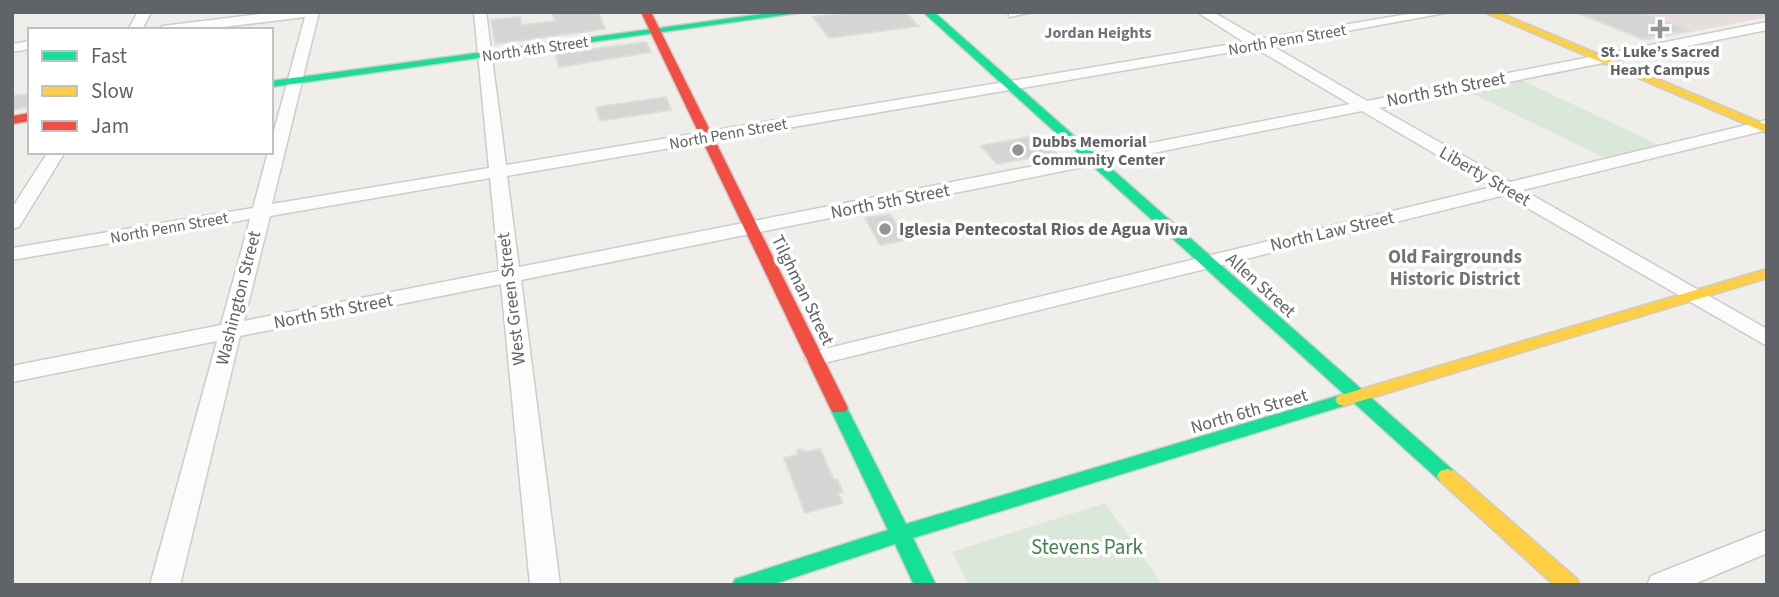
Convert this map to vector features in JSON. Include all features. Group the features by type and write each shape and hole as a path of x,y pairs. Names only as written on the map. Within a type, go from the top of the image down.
{"street":[{"path":"136,28 145,12"},
{"path":"180,28 312,12"},
{"name":"Washington Street","path":"165,585 297,81 312,12"},
{"name":"West Green Street","path":"480,12 544,585"},
{"name":"Tilghman Street","path":"646,12 925,585"},
{"name":"North 4th Street","path":"273,85 800,12"},
{"name":"Allen Street","path":"928,12 1569,585"},
{"name":"Liberty Street","path":"1203,12 1767,340"},
{"path":"1346,12 1371,24"},
{"name":"North Penn Street","path":"12,254 1444,12"},
{"path":"1489,12 1765,127"},
{"name":"North 5th Street","path":"12,374 1767,26"},
{"name":"North Law Street","path":"816,358 1205,261 1765,127"},
{"path":"12,223 56,154"},
{"name":"North 6th Street","path":"743,585 900,534 1358,399 1767,273"},
{"path":"1661,585 1767,541"}],"shaded area":[{"name":"St. Luke’s Sacred Heart Campus","path":"1572,12 1767,12 1767,17 1645,41"}],"green space":[{"path":"1519,79 1661,146 1605,158 1467,91"},
{"name":"Stevens Park","path":"1105,503 1163,585 969,585 952,552"}],"building":[{"path":"552,12 598,12 605,29 495,44 491,20 520,17 522,25 555,21"},
{"path":"850,12 906,12 918,26 829,38 813,17"},
{"path":"1577,12 1641,12 1689,30 1642,39"},
{"path":"646,42 651,52 559,67 556,54"},
{"path":"28,94 28,107 12,110 12,96"},
{"path":"666,97 671,110 600,121 596,107"},
{"name":"Dubbs Memorial Community Center","path":"1039,135 1056,153 997,164 981,146"},
{"name":"Iglesia Pentecostal Rios de Agua Viva","path":"890,214 907,240 880,245 865,218"},
{"path":"798,449 807,452 820,449 834,480 837,479 843,492 838,493 843,503 805,513 784,458 796,455"}],"traffic: fast":[{"path":"273,84 800,12"},
{"path":"928,12 1447,476"},
{"path":"743,585 900,534 1344,400"},
{"path":"839,408 925,585"}],"traffic: slow":[{"path":"1489,12 1767,129"},
{"path":"1344,400 1767,273"},
{"path":"1447,476 1569,585"}],"traffic: jam":[{"path":"646,12 839,408"},
{"path":"12,120 28,117"}],"place":[{"name":"St. Luke’s Sacred Heart Campus","path":"1660,29"},
{"name":"Dubbs Memorial Community Center","path":"1018,150"},
{"name":"Iglesia Pentecostal Rios de Agua Viva","path":"885,229"}],"district":[{"name":"Jordan Heights","path":"1098,32"},
{"name":"Old Fairgrounds Historic District","path":"1455,267"}]}
